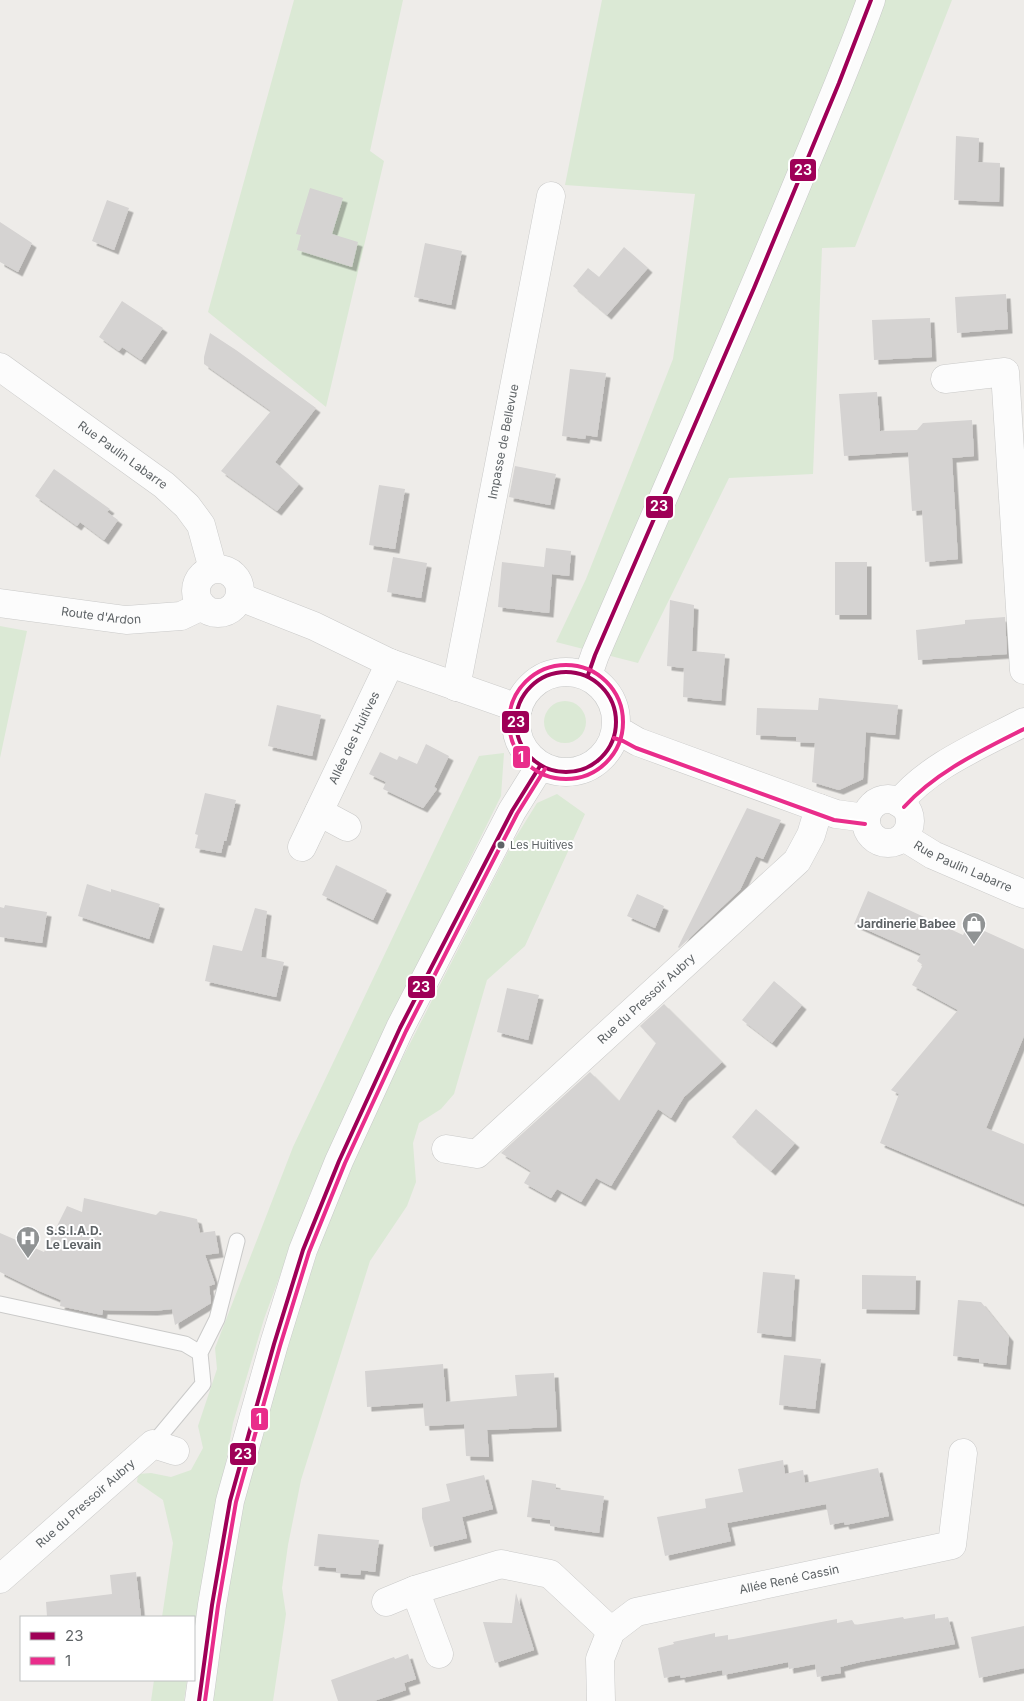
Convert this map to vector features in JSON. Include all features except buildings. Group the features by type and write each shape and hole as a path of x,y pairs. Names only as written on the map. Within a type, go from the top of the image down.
{"street":[{"path":"588,675 642,544 765,264 854,48 871,0"},
{"name":"Impasse de Bellevue","path":"456,687 551,196"},
{"name":"Rue Paulin Labarre","path":"0,367 157,480 188,506 201,524 213,569"},
{"path":"945,378 1005,372 1024,670"},
{"path":"213,569 226,570 232,573 240,584 240,597 232,608 220,614 207,611 202,606 198,601 196,588 201,576 213,569"},
{"path":"240,597 314,626 390,663 518,708"},
{"name":"Route d'Ardon","path":"0,603 126,620 181,616 202,606"},
{"name":"Allée des Huitives","path":"302,847 390,663"},
{"path":"569,671 588,675 601,684 612,699 617,714 616,732 610,748 597,763 582,770 559,772 540,766 522,747 516,727 518,708 523,695 531,685 552,673 569,671"},
{"path":"616,732 638,742 836,814 866,818 868,811 878,801 886,800 899,803 923,779 946,764 1024,722"},
{"path":"199,1701 212,1606 230,1500 303,1250 339,1161 400,1028 512,811 540,766"},
{"name":"Rue Paulin Labarre","path":"866,818 869,832 879,841 893,842 905,836 910,822 909,814 899,803"},
{"name":"Rue du Pressoir Aubry","path":"446,1148 477,1154 797,862 811,835 819,808"},
{"path":"319,812 347,827"},
{"name":"Rue Paulin Labarre","path":"905,836 933,855 1024,894"},
{"name":"Rue du Pressoir Aubry","path":"0,1579 164,1447"},
{"name":"Allée René Cassin","path":"611,1631 636,1612 952,1545 963,1453"},
{"path":"386,1602 415,1590 501,1564 550,1574 611,1631 600,1659 601,1701"},
{"path":"415,1590 439,1654"}],"lane":[{"path":"164,1447 202,1384 200,1353 217,1319 237,1241"},
{"path":"0,1304 184,1344 200,1353"}],"green space":[{"path":"294,0 403,0 370,151 384,161 326,407 208,312"},
{"path":"602,0 952,0 855,247 822,248 813,474 729,478 638,663 556,642 586,579 673,359 695,194 565,185"},
{"path":"0,626 27,631 0,758"},
{"path":"565,701 580,707 586,722 580,737 565,743 550,737 544,722 550,707"},
{"path":"504,753 501,796 368,1066 309,1196 264,1319 233,1423 195,1631 195,1616 162,1616 173,1543 163,1500 137,1482 138,1474 151,1473 171,1477 191,1470 203,1448 198,1426 217,1369 215,1348 293,1147 479,756"},
{"path":"557,794 585,814 525,946 487,980 454,1094 441,1109 419,1123 413,1143 416,1182 407,1206 370,1261 301,1480 288,1545 282,1588 286,1614 273,1701 211,1701 236,1530 268,1401 329,1218 380,1102 514,840 537,803"},
{"path":"154,1681 187,1681 184,1701 151,1701"}],"transit line":[{"name":"23","path":"588,675 754,288 839,83 871,0"},
{"name":"1","path":"566,665 588,670 606,682 618,700 623,722 618,744 606,762 588,774 566,779 544,774 526,762 514,744 509,722 514,700 526,682 544,670 566,665"},
{"name":"23","path":"566,672 585,675 602,686 613,703 616,722 613,741 602,758 585,769 566,772 547,769 530,758 519,741 516,722 519,703 530,686 547,675 566,672"},
{"name":"1","path":"904,807 945,772 1024,729"},
{"name":"1","path":"614,738 636,748 834,820 865,824"},
{"name":"23","path":"199,1701 212,1605 230,1501 274,1344 303,1250 339,1161 400,1028 512,811 540,766"},
{"name":"1","path":"205,1701 218,1606 236,1502 309,1252 345,1163 406,1031 517,814 545,769"}],"place":[{"name":"Les Huitives","path":"501,845"},
{"name":"Jardinerie Babee","path":"974,945"},
{"name":"S.S.I.A.D. Le Levain","path":"28,1259"}]}
